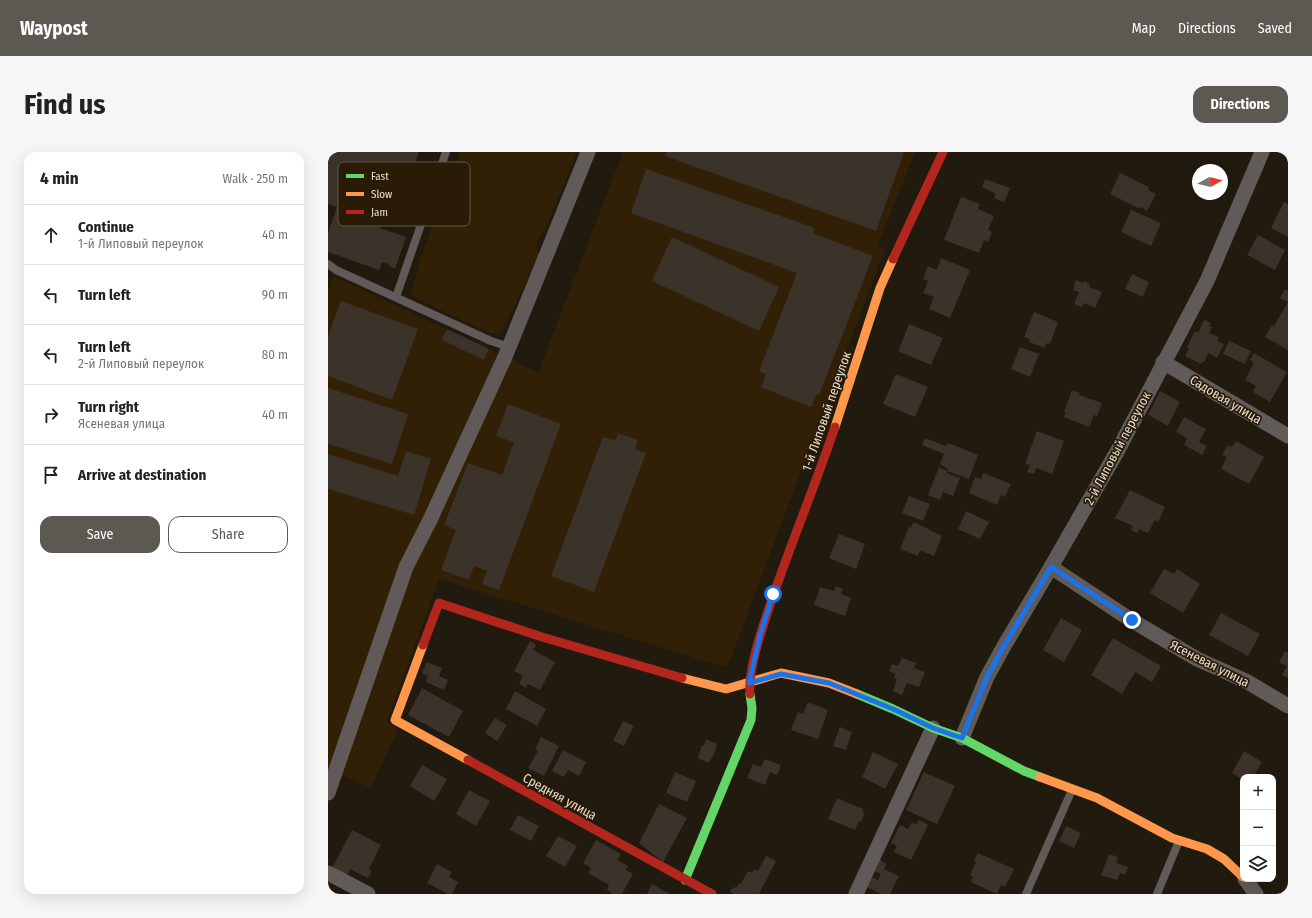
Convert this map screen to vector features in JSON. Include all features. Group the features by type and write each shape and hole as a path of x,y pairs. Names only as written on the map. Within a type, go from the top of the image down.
{"street":[{"path":"328,793 406,567 430,520 509,347 588,152"},
{"name":"1-й Липовый переулок","path":"685,880 750,720 752,708 749,683 760,635 773,594 822,464 880,288 943,152"},
{"name":"2-й Липовый переулок","path":"962,738 990,671 1118,450 1207,281 1262,152"},
{"name":"Садовая улица","path":"1163,362 1288,436"},
{"name":"Ясеневая улица","path":"1051,567 1132,620 1198,659 1246,681 1288,706"},
{"name":"Средняя улица","path":"708,893 395,720 439,603 542,637 697,682 726,689 749,683"},
{"path":"749,683 781,674 829,683 893,709 933,728 962,738 1024,771 1098,798 1172,838 1207,849 1224,859 1240,874"},
{"path":"856,894 933,728"},
{"path":"328,873 368,894"},
{"path":"1247,882 1256,894"}],"lane":[{"path":"443,162 446,152"},
{"path":"396,297 420,226"},
{"path":"328,264 336,270 491,341 509,347"},
{"path":"1026,894 1073,789"},
{"path":"1157,894 1180,841"}],"shaded area":[{"path":"460,152 577,152 545,230 540,236 535,250 540,252 502,332 492,334 410,296 422,254 432,226 470,226 470,162 456,162"},
{"path":"623,152 915,152 878,245 885,249 727,668 439,579 387,722 398,729 371,788 328,769 328,290 333,276 538,373"}],"building":[{"path":"328,152 419,152 415,162 338,162 338,226 381,226 380,228 406,237 395,269 382,262 379,270 328,252 328,233 337,207 328,204"},
{"path":"667,152 904,152 876,231 665,156"},
{"path":"646,169 815,228 813,233 873,256 819,395 817,394 811,407 761,387 766,374 759,371 797,273 631,213"},
{"path":"1120,173 1149,187 1148,190 1156,194 1147,211 1110,194"},
{"path":"985,179 1010,188 1004,202 994,198 996,194 982,187"},
{"path":"961,197 980,204 978,209 994,216 988,230 992,232 988,242 984,240 979,253 944,240"},
{"path":"1284,202 1288,204 1288,237 1271,228"},
{"path":"1131,210 1161,223 1151,246 1121,232"},
{"path":"1258,235 1285,250 1275,270 1247,255"},
{"path":"672,237 779,287 759,331 652,281"},
{"path":"941,258 970,270 950,318 929,309 934,297 923,293 928,281 923,279 928,266 937,270"},
{"path":"1132,274 1149,282 1143,297 1125,289"},
{"path":"1076,280 1083,283 1084,281 1090,284 1089,287 1102,292 1095,308 1084,303 1082,307 1074,304 1079,292 1073,290"},
{"path":"1285,289 1288,291 1288,302 1280,298"},
{"path":"341,301 418,329 392,400 328,376 328,336"},
{"path":"1288,302 1288,350 1265,337 1272,325 1274,326"},
{"path":"1034,312 1058,322 1050,344 1047,343 1045,348 1029,342 1030,339 1024,337"},
{"path":"1204,320 1211,323 1209,326 1212,327 1209,333 1219,337 1217,341 1224,344 1217,358 1208,353 1204,362 1201,364 1185,356 1189,348 1187,347 1195,331 1198,333"},
{"path":"909,324 943,338 931,365 898,351"},
{"path":"447,329 489,349 484,360 442,340"},
{"path":"1229,341 1251,351 1245,364 1223,354"},
{"path":"1020,347 1039,354 1030,377 1011,369"},
{"path":"1254,353 1287,372 1270,402 1253,392 1256,386 1245,380 1254,363 1250,360"},
{"path":"896,374 928,387 915,417 883,404"},
{"path":"328,388 408,414 392,464 328,444"},
{"path":"1072,390 1080,393 1079,395 1102,403 1097,416 1094,415 1089,427 1064,417 1066,413 1064,412"},
{"path":"1160,391 1180,402 1168,426 1148,415"},
{"path":"508,404 561,424 499,590 482,584 487,571 474,566 469,580 441,570 456,530 444,525 468,463 502,475 514,442 496,436"},
{"path":"1184,417 1206,429 1199,442 1207,446 1202,455 1184,445 1187,438 1176,432"},
{"path":"1037,431 1064,441 1052,474 1036,468 1034,474 1027,472 1030,465 1025,464"},
{"path":"618,433 638,440 635,449 646,453 594,592 551,576 603,437 615,441"},
{"path":"925,438 946,446 948,443 978,455 969,479 947,471 948,469 940,464 944,454 922,445"},
{"path":"1236,441 1264,457 1249,484 1221,469 1227,457 1222,455 1228,445 1232,447"},
{"path":"406,451 431,459 414,515 328,489 328,454 398,476"},
{"path":"939,467 947,471 947,473 960,478 953,496 943,492 940,500 928,495"},
{"path":"983,473 1011,484 1005,497 1001,495 997,505 969,493 975,477 981,479"},
{"path":"1130,490 1165,507 1158,522 1155,520 1148,533 1139,529 1137,533 1131,530 1133,526 1115,518"},
{"path":"909,496 930,504 923,521 902,513"},
{"path":"966,511 989,522 980,539 958,529"},
{"path":"913,522 942,536 934,556 920,550 918,556 900,549 909,527 911,528"},
{"path":"839,534 865,544 856,569 829,558"},
{"path":"1164,569 1174,574 1177,569 1200,584 1183,613 1150,593"},
{"path":"836,586 843,589 841,594 851,598 845,616 814,605 820,587 834,591"},
{"path":"1221,613 1260,634 1248,656 1209,635"},
{"path":"1061,618 1082,630 1064,662 1043,650"},
{"path":"1113,638 1161,666 1152,682 1135,672 1122,694 1091,675"},
{"path":"530,641 536,645 533,650 555,662 540,690 528,684 526,688 519,684 523,676 514,671"},
{"path":"1285,651 1288,653 1288,678 1282,675 1287,666 1279,662"},
{"path":"902,658 916,663 914,668 925,672 919,687 907,683 902,695 893,691 897,679 894,678 895,674 889,671 892,664 898,666"},
{"path":"427,662 442,668 439,676 448,680 444,690 426,682 428,676 422,673"},
{"path":"422,688 463,711 449,737 408,715"},
{"path":"515,691 546,709 537,726 506,709"},
{"path":"808,702 828,710 818,739 791,730 798,712 803,714"},
{"path":"495,718 507,725 497,741 485,733"},
{"path":"623,721 634,726 624,746 613,741"},
{"path":"840,727 852,732 846,750 833,746"},
{"path":"541,737 559,746 544,776 528,768 538,751 535,749"},
{"path":"706,739 717,744 716,750 709,763 698,758 702,745 704,746"},
{"path":"563,750 586,762 579,776 568,770 564,777 552,771"},
{"path":"1244,751 1262,762 1255,774 1240,774 1240,778 1232,773"},
{"path":"873,752 898,764 885,789 862,777"},
{"path":"765,759 781,765 777,775 770,772 765,785 747,778 753,764 761,767"},
{"path":"422,765 447,779 434,801 410,786"},
{"path":"675,772 696,781 687,802 666,793"},
{"path":"924,772 955,786 937,824 906,810"},
{"path":"469,790 490,801 476,826 456,814"},
{"path":"837,798 863,809 862,812 865,812 861,822 859,821 855,830 828,819"},
{"path":"659,804 687,818 663,862 639,843"},
{"path":"518,815 539,826 531,841 510,830"},
{"path":"919,820 928,825 911,860 894,852 897,846 891,843 900,825 908,829 912,822 916,825"},
{"path":"1066,826 1081,833 1074,848 1059,841"},
{"path":"352,830 381,845 369,869 372,871 368,878 350,869 346,878 331,870"},
{"path":"558,836 577,846 565,867 546,856"},
{"path":"596,840 621,854 617,860 628,866 626,870 633,874 622,894 613,894 607,890 609,885 588,873 591,868 583,863"},
{"path":"978,853 1014,869 1005,887 1001,885 997,894 971,882 973,877 970,875"},
{"path":"1109,854 1118,857 1116,863 1128,867 1125,875 1120,873 1117,880 1101,875"},
{"path":"766,856 776,861 759,894 734,894 730,892 733,887 736,888 739,883 741,884 748,871 752,873 754,869 758,871"},
{"path":"880,860 887,864 884,869 899,876 890,894 881,894 867,887 872,877 878,880 881,874 875,871"},
{"path":"437,864 452,872 449,877 458,882 452,894 448,894 427,883"},
{"path":"652,884 670,894 647,894"}],"traffic: fast":[{"path":"685,880 751,720 752,708 750,694"},
{"path":"857,694 933,728 962,738 1024,771 1040,777"}],"traffic: slow":[{"path":"835,427 880,288 893,259"},
{"path":"423,645 395,720 468,760"},
{"path":"682,678 726,689 781,673 829,683 857,694"},
{"path":"1040,777 1097,798 1172,838 1207,849 1224,859 1240,874"}],"traffic: jam":[{"path":"893,259 943,152"},
{"path":"750,694 752,667 762,628 835,427"},
{"path":"423,645 439,603 542,637 682,678"},
{"path":"468,760 712,894"}],"route":[{"path":"773,594 760,635 749,683 781,674 829,683 893,709 933,728 962,738 987,677 1051,567 1132,620"}]}
